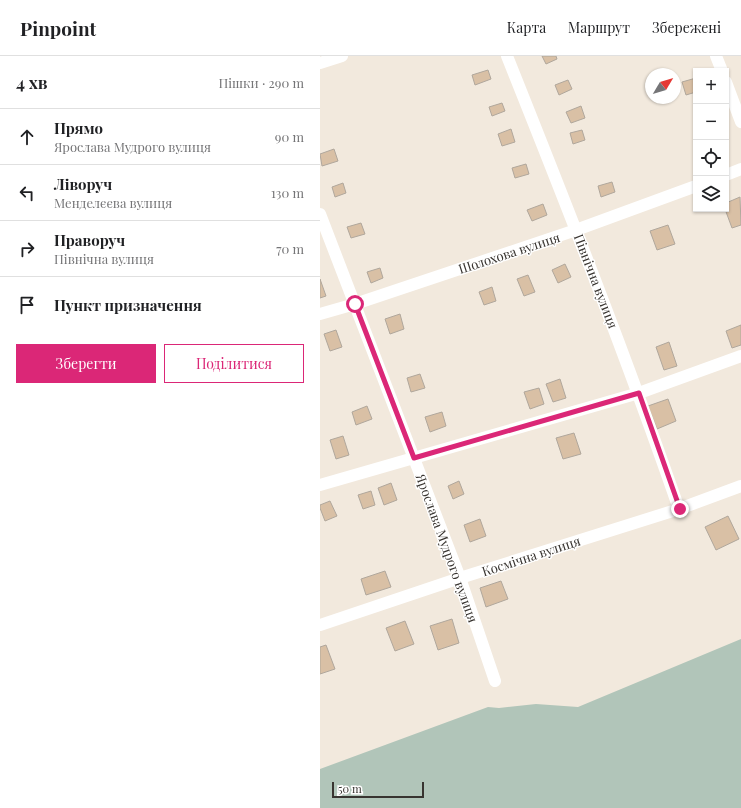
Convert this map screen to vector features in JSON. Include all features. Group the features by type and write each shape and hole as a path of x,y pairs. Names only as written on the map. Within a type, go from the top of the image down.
{"street":[{"path":"320,63 342,56"},
{"name":"Північна вулиця","path":"507,56 639,393 680,509"},
{"path":"716,56 721,68"},
{"path":"729,90 741,122"},
{"path":"729,174 741,169"},
{"name":"Шолохова вулиця","path":"320,314 355,304 576,230 693,187"},
{"name":"Ярослава Мудрого вулиця","path":"320,214 460,578 495,681"},
{"path":"320,485 639,393 741,356"},
{"name":"Космічна вулиця","path":"320,626 460,578 680,509 741,486"}],"green space":[{"path":"741,639 741,808 320,808 320,769 488,707 499,708 536,704 578,707"}],"building":[{"path":"542,56 556,56 557,59 546,64"},
{"path":"488,70 491,79 475,85 472,75"},
{"path":"693,79 693,93 686,95 682,82"},
{"path":"568,80 572,89 559,95 555,85"},
{"path":"502,103 505,111 492,116 489,107"},
{"path":"581,106 585,118 571,123 566,112"},
{"path":"511,129 515,142 502,146 498,134"},
{"path":"582,130 585,140 573,144 570,133"},
{"path":"334,149 338,161 322,166 320,154"},
{"path":"526,164 529,174 515,178 512,168"},
{"path":"612,182 615,192 601,197 598,186"},
{"path":"343,183 346,193 335,197 332,187"},
{"path":"740,197 741,225 732,228 726,212 729,212 729,202"},
{"path":"543,204 547,215 532,221 527,210"},
{"path":"361,223 365,234 351,238 347,227"},
{"path":"668,225 675,244 657,250 650,231"},
{"path":"565,264 571,277 558,283 552,270"},
{"path":"380,268 383,278 371,283 367,272"},
{"path":"528,275 535,292 524,296 517,279"},
{"path":"320,279 326,296 320,298"},
{"path":"492,287 496,301 484,305 479,292"},
{"path":"400,314 404,329 390,334 385,319"},
{"path":"741,325 741,345 732,348 726,331"},
{"path":"336,330 342,347 330,351 324,334"},
{"path":"669,342 677,366 664,370 656,347"},
{"path":"420,374 425,388 411,392 407,378"},
{"path":"560,379 566,398 553,402 546,384"},
{"path":"539,388 544,404 530,409 524,392"},
{"path":"668,399 676,421 657,429 648,406"},
{"path":"367,406 372,419 356,425 352,412"},
{"path":"442,412 446,426 430,432 425,417"},
{"path":"574,433 581,454 563,459 556,438"},
{"path":"343,436 349,455 336,459 330,440"},
{"path":"459,481 464,494 453,499 448,486"},
{"path":"391,483 397,500 384,505 378,488"},
{"path":"371,491 375,505 363,509 358,495"},
{"path":"330,501 337,516 325,521 320,505"},
{"path":"728,516 739,539 716,550 705,527"},
{"path":"480,519 486,536 470,542 464,525"},
{"path":"385,571 391,587 366,595 361,579"},
{"path":"501,581 508,599 486,607 480,588"},
{"path":"452,619 459,643 438,650 430,626"},
{"path":"405,621 414,644 395,651 386,628"},
{"path":"326,645 335,669 320,674 320,647"}],"route":[{"path":"355,304 414,458 639,393 680,509"}]}
